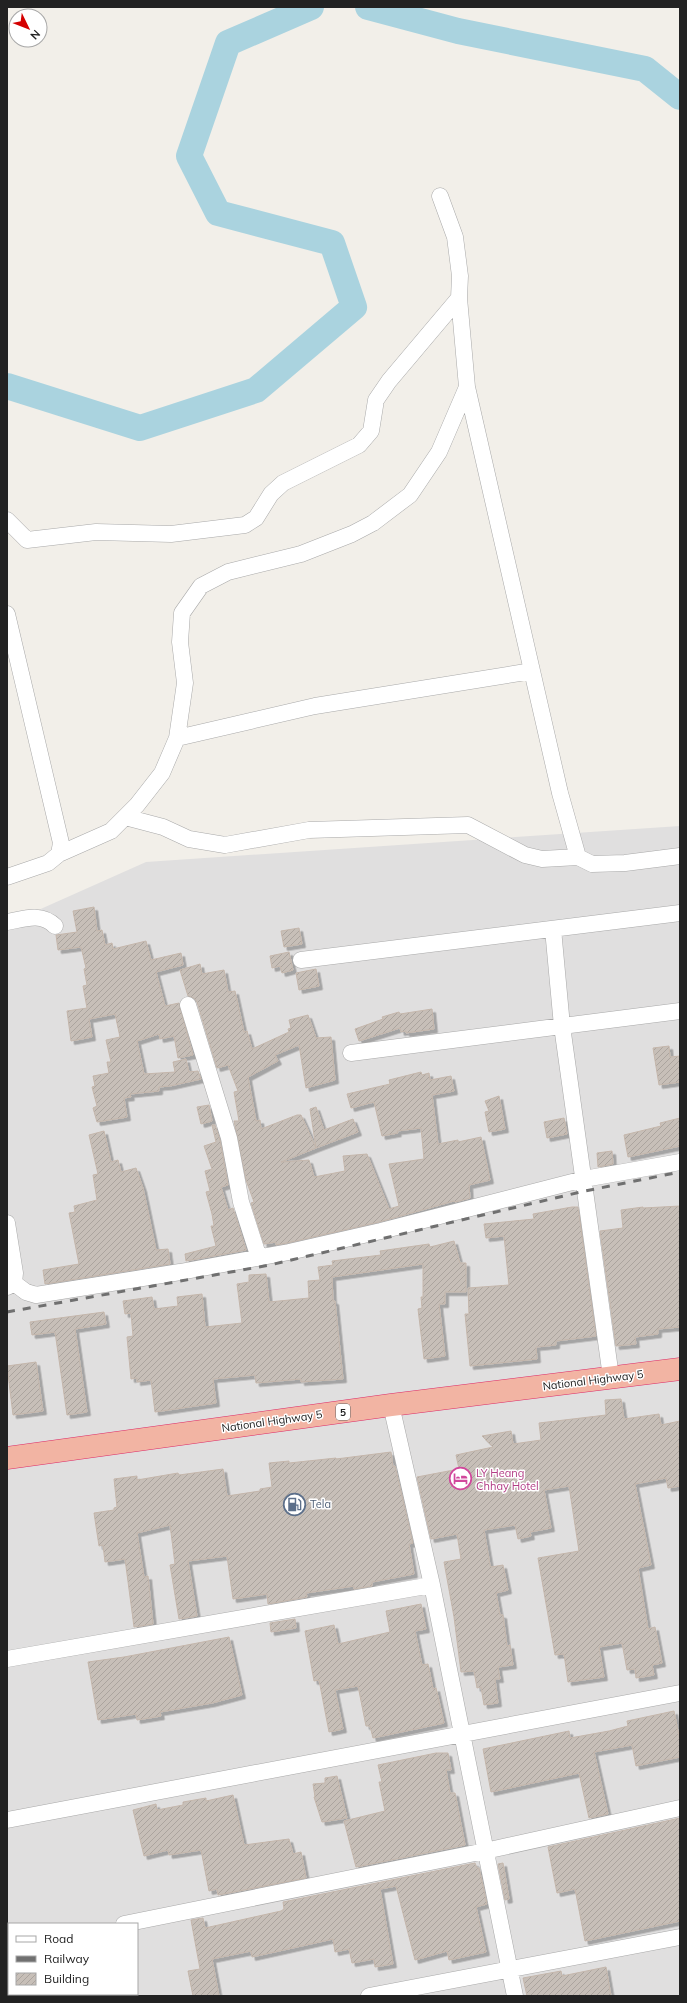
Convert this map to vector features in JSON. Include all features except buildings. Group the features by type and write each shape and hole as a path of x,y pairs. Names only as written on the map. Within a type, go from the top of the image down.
{"highway":[{"name":"National Highway 5","path":"7,1458 391,1405 680,1369"}],"street":[{"path":"440,196 455,237 460,276 459,298 467,387 560,793 578,857"},
{"path":"7,520 27,540 96,532 171,534 245,525 256,518 271,494 284,483 359,446 371,431 376,400 389,381 459,298"},
{"path":"7,877 48,863 59,854 111,831 137,805 162,773 177,738 185,683 180,642 182,613 201,586 228,572 301,554 352,534 373,523 410,495 439,452 467,387"},
{"path":"7,614 61,843 59,854"},
{"path":"177,738 314,706 532,671"},
{"path":"125,817 163,827 189,839 225,845 309,830 468,825 525,855 542,859 578,857 592,864 625,863 680,856"},
{"path":"300,960 680,913"},
{"path":"7,922 39,917 48,920 55,926"},
{"path":"552,929 562,1026 611,1377"},
{"path":"188,1005 229,1138 241,1202 259,1258"},
{"path":"351,1053 680,1011"},
{"path":"7,1223 15,1273 10,1285 36,1295 259,1258 382,1231 584,1179 680,1162"},
{"path":"391,1405 432,1584 515,1996"},
{"path":"7,1658 432,1584"},
{"path":"7,1820 680,1693"},
{"path":"129,1923 485,1851 680,1808"},
{"path":"369,1996 509,1968 680,1937"}],"shaded area":[{"path":"680,826 680,1996 7,1996 7,924 146,862"}],"waterway":[{"path":"7,386 140,428 256,390 354,307 332,243 218,213 189,156 228,43 311,7"},
{"path":"368,7 458,31 645,69 680,97"}],"railway":[{"path":"7,1312 270,1265 585,1191 680,1172"}],"place":[{"name":"LY Heang Chhay Hotel","path":"461,1479"},
{"name":"Tela","path":"294,1504"}]}
